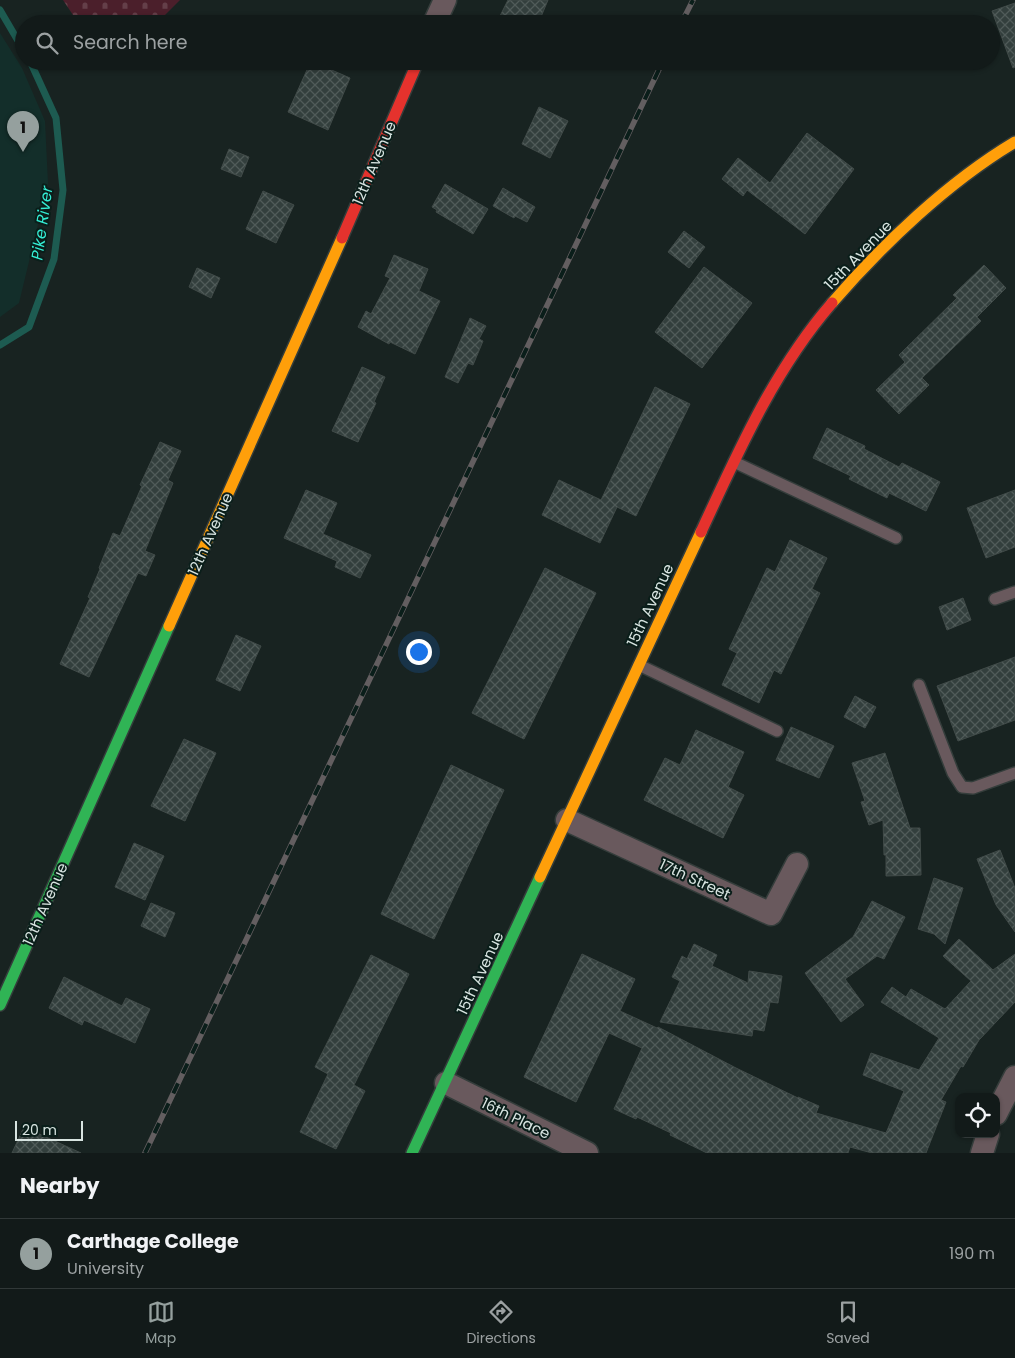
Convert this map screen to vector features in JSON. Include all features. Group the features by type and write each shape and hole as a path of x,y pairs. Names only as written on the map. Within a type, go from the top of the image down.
{"street":[{"path":"438,15 445,0"},
{"name":"12th Avenue","path":"0,1005 345,231 414,70"},
{"name":"15th Avenue","path":"412,1153 734,462 772,388 798,346 842,291 872,258 907,225 993,154 1015,142"},
{"name":"17th Street","path":"567,820 771,914 797,864"},
{"path":"1000,1106 1015,1077"},
{"name":"16th Place","path":"446,1083 587,1153"},
{"path":"982,1153 987,1138"}],"lane":[{"path":"734,462 896,538"},
{"path":"996,599 1015,592"},
{"path":"639,665 777,731"},
{"path":"919,684 953,773 962,786 973,788 1015,774"}],"shaded area":[{"path":"0,33 15,57 15,70 23,70 45,121 48,183 19,303 0,317"}],"green space":[{"path":"63,0 180,0 165,15 73,15"}],"building":[{"path":"508,0 548,0 542,15 500,15"},
{"path":"1015,3 1015,67 1013,68 1000,33 1000,15 993,15 992,11"},
{"path":"307,70 332,70 350,78 328,130 288,112"},
{"path":"539,107 568,121 550,158 522,144"},
{"path":"807,133 854,169 805,234 747,190 743,196 722,179 738,158 770,183"},
{"path":"229,149 249,157 241,177 221,169"},
{"path":"445,184 488,209 473,234 436,212 437,210 432,207"},
{"path":"503,188 535,207 527,222 515,216 514,218 493,206"},
{"path":"263,191 294,205 276,243 246,229"},
{"path":"684,231 705,247 689,268 668,252"},
{"path":"394,255 428,269 419,291 440,301 415,354 390,342 389,344 358,327 366,311 371,314 390,278 385,276"},
{"path":"984,265 1006,288 977,317 981,321 922,378 929,385 899,414 876,390 905,362 899,355 957,298 953,295"},
{"path":"704,267 752,303 702,368 655,332"},
{"path":"197,268 220,278 211,298 189,287"},
{"path":"470,318 486,326 479,339 483,341 473,365 468,363 458,383 445,377"},
{"path":"362,367 385,377 374,402 376,403 358,442 332,431"},
{"path":"655,387 690,404 636,516 617,507 600,543 542,515 559,480 601,500"},
{"path":"827,428 865,446 864,449 899,467 902,463 940,482 926,511 889,493 887,498 849,479 851,476 813,458"},
{"path":"160,442 181,451 168,480 173,483 145,551 155,555 146,576 138,573 89,677 60,664 90,598 88,597 113,533 120,536 142,486 140,485"},
{"path":"306,490 337,503 323,534 371,555 360,578 335,567 337,561 284,538"},
{"path":"1015,490 1015,547 986,558 967,508"},
{"path":"790,540 827,558 812,589 820,593 781,674 774,670 759,703 722,685 737,653 729,649 767,568 775,572"},
{"path":"545,568 596,593 524,739 472,713"},
{"path":"963,598 971,620 947,630 939,607"},
{"path":"236,635 261,646 240,691 216,680"},
{"path":"1015,657 1015,720 958,741 937,686"},
{"path":"855,696 876,707 865,728 844,717"},
{"path":"791,727 834,746 819,778 776,760"},
{"path":"696,730 744,752 728,787 744,795 723,838 644,800 665,758 680,765"},
{"path":"184,739 216,753 185,821 151,806"},
{"path":"885,753 910,828 920,828 921,875 886,876 883,820 869,825 861,802 865,801 852,763"},
{"path":"451,765 504,790 434,939 381,914"},
{"path":"134,843 164,856 145,900 115,887"},
{"path":"1000,850 1015,888 1015,932 996,905 977,859"},
{"path":"934,878 963,888 945,944 934,934 918,929"},
{"path":"872,901 905,917 884,959 877,956 845,979 864,1005 841,1022 805,973 853,937"},
{"path":"151,903 175,913 165,937 141,926"},
{"path":"959,939 993,970 1015,954 1015,1002 979,1040 963,1067 961,1066 941,1100 946,1102 926,1153 872,1153 850,1147 848,1153 707,1153 670,1135 671,1133 637,1117 636,1119 614,1109 642,1048 609,1033 576,1102 524,1077 582,954 635,979 620,1011 658,1027 736,1068 819,1106 816,1113 886,1133 904,1091 863,1075 871,1053 919,1070 939,1038 881,1002 892,987 906,997 911,989 945,1009 971,981 943,956"},
{"path":"694,944 717,955 712,966 748,983 749,971 782,976 778,1003 770,1002 764,1031 753,1029 752,1036 660,1022 680,981 672,977 682,956 687,959"},
{"path":"371,955 409,974 354,1085 365,1091 336,1149 300,1132 328,1074 315,1067"},
{"path":"64,977 122,1006 126,998 150,1009 135,1043 84,1020 82,1025 49,1008"},
{"path":"24,1127 81,1153 12,1153"}],"waterway":[{"name":"Pike River","path":"0,10 15,36"},
{"name":"Pike River","path":"0,345 29,327 54,259 63,190 56,118 34,70"}],"railway":[{"path":"686,15 693,0"},
{"path":"145,1153 659,70"}],"traffic: fast":[{"path":"0,1005 169,626"},
{"path":"412,1153 540,877"}],"traffic: slow":[{"path":"832,303 918,215 965,176 1015,142"},
{"path":"169,626 342,238"},
{"path":"540,877 701,532"}],"traffic: jam":[{"path":"342,238 414,70"},
{"path":"701,532 743,442 775,384 792,356 832,303"}],"place":[{"name":"Carthage College","path":"23,152"}]}
